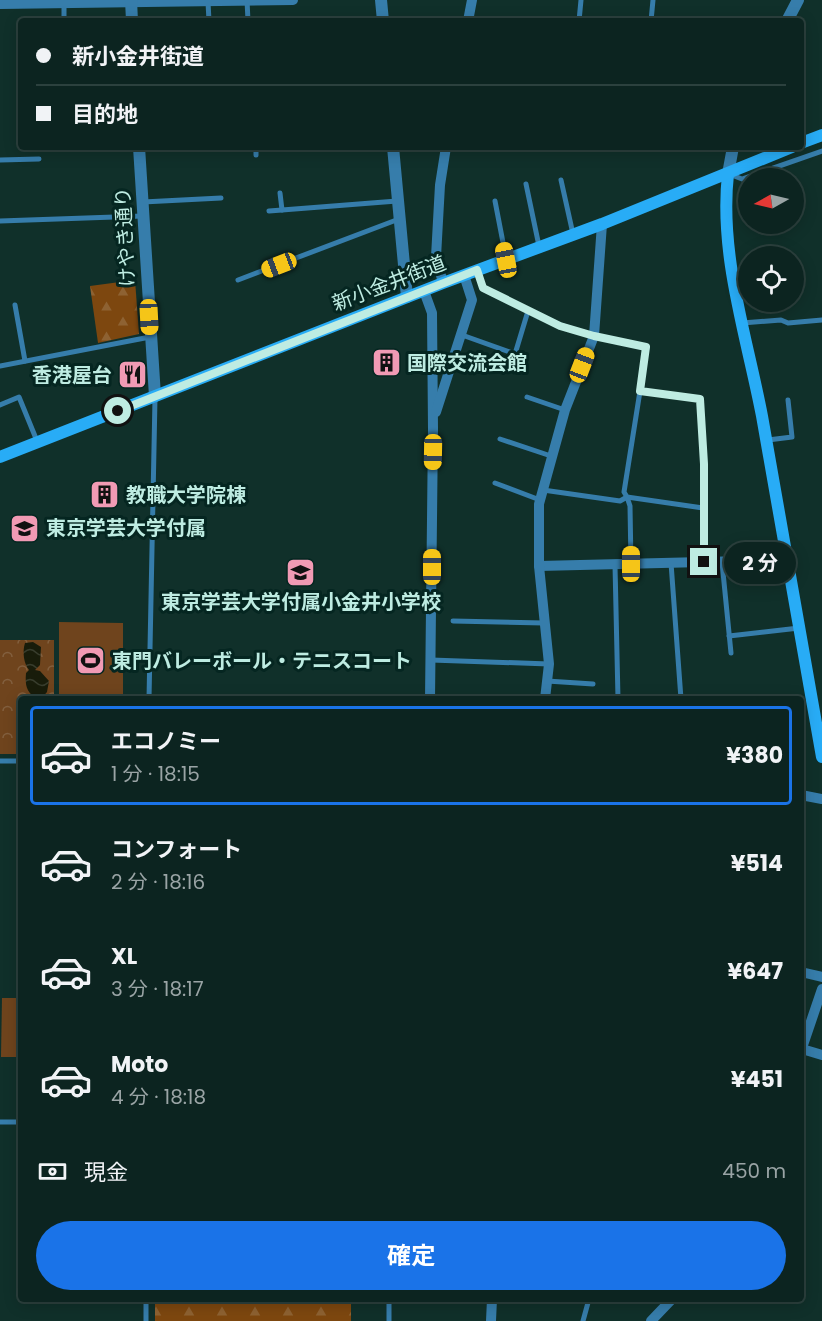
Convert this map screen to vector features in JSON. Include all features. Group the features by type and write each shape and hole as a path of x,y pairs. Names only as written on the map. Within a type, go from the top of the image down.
{"main road":[{"path":"804,142 822,135"},
{"name":"新小金井街道","path":"0,457 443,283 602,224 785,150"},
{"path":"728,174 725,199 729,243 822,757"}],"street":[{"path":"0,4 293,0"},
{"path":"381,0 383,18"},
{"path":"469,18 472,0"},
{"path":"789,18 798,0"},
{"path":"131,1 132,18"},
{"name":"けやき通り","path":"139,150 155,396"},
{"path":"393,150 407,297"},
{"path":"443,283 436,257 440,185 446,150"},
{"path":"728,174 732,150"},
{"path":"545,696 549,664 539,566 541,495 565,410 594,336 602,224"},
{"path":"433,421 472,300 464,275"},
{"path":"424,291 432,313 430,696"},
{"path":"539,566 787,560"},
{"path":"804,796 822,799"},
{"path":"804,973 822,977"},
{"path":"804,1041 822,989"},
{"path":"804,1051 822,1055"},
{"path":"491,1321 492,1302"},
{"path":"651,1321 669,1302"}],"lane":[{"path":"247,0 248,18"},
{"path":"579,18 581,0"},
{"path":"651,18 653,0"},
{"path":"208,2 209,18"},
{"path":"64,3 64,18"},
{"path":"256,150 256,155"},
{"path":"728,174 742,179 822,151"},
{"path":"0,160 39,159"},
{"path":"561,180 573,234"},
{"path":"526,184 539,247"},
{"path":"280,193 282,210"},
{"path":"143,202 221,198"},
{"path":"269,211 397,201"},
{"path":"495,201 506,260"},
{"path":"0,221 143,216"},
{"path":"238,280 399,219"},
{"path":"477,270 483,288 560,326 646,347 624,492 630,506 631,564"},
{"path":"15,305 25,361"},
{"path":"462,335 515,354 528,310"},
{"path":"742,323 822,320"},
{"path":"0,366 150,338"},
{"path":"640,391 700,399 704,464 704,562"},
{"path":"149,696 155,396"},
{"path":"0,405 19,397 38,441"},
{"path":"527,397 565,410"},
{"path":"766,440 792,437 788,400"},
{"path":"500,439 551,456"},
{"path":"495,483 541,495 620,501 627,497 703,508"},
{"path":"722,562 731,652"},
{"path":"671,563 681,696"},
{"path":"615,565 618,696"},
{"path":"453,621 544,623"},
{"path":"729,636 799,628"},
{"path":"430,660 549,664"},
{"path":"547,681 594,684"},
{"path":"0,761 18,761"},
{"path":"0,1122 18,1122"},
{"path":"146,1302 146,1321"},
{"path":"389,1302 389,1321"},
{"path":"583,1321 588,1302"}],"green space":[{"path":"135,280 139,334 98,343 90,286"},
{"name":"東門バレーボール・テニスコート","path":"59,622 123,623 123,696 59,696"},
{"path":"0,640 54,640 54,696 43,696 30,670 33,696 18,696 18,754 0,754"},
{"path":"2,998 18,998 18,1057 1,1057"},
{"path":"155,1302 351,1302 351,1321 155,1321"}],"water":[{"path":"33,642 41,647 40,665 35,670 40,671 49,681 47,692 44,696 33,696 28,690 26,673 29,670 24,658 25,643"}],"place":[{"name":"国際交流会館","path":"386,363"},
{"name":"香港屋台","path":"133,375"},
{"name":"教職大学院棟","path":"105,495"},
{"name":"東京学芸大学付属","path":"25,528"},
{"name":"東京学芸大学付属小金井小学校","path":"301,572"},
{"name":"東門バレーボール・テニスコート","path":"91,661"}],"route":[{"path":"118,411 477,270 483,288 560,326 646,347 640,391 700,399 704,464 704,562"}]}
